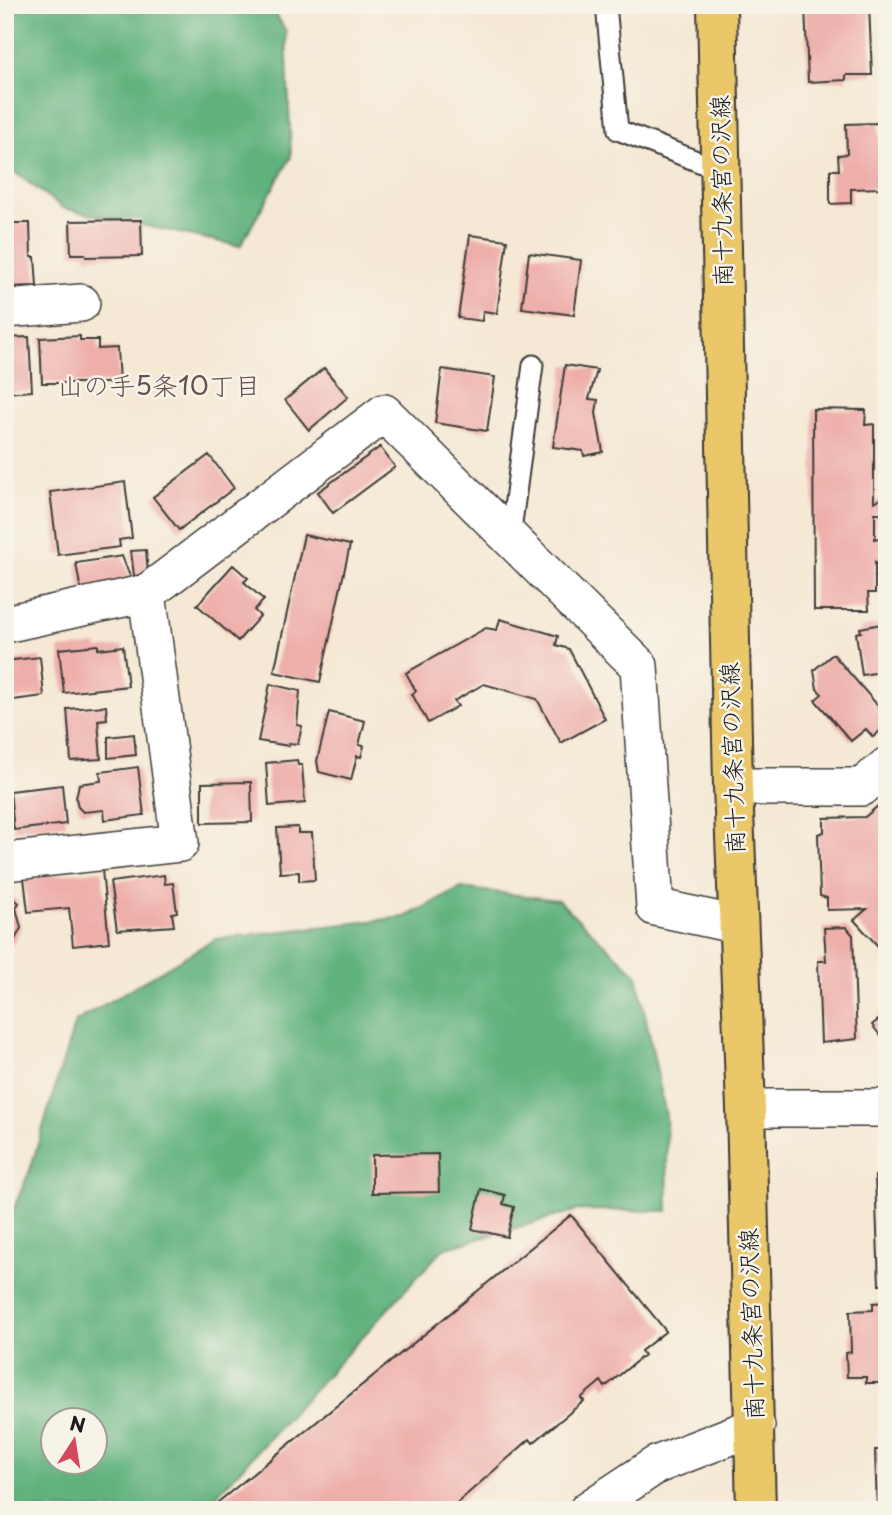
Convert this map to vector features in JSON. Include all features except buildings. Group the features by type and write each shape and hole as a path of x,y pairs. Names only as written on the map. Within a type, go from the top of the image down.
{"main road":[{"name":"南十九条宮の沢線","path":"717,5 733,787 756,1426 755,1510"}],"street":[{"path":"5,309 81,303"},
{"path":"5,624 147,593 384,413 639,666 655,906 738,925"},
{"path":"5,862 180,843 147,593"},
{"path":"733,787 862,787 887,766"},
{"path":"746,1108 887,1108"},
{"path":"588,1510 656,1465 756,1426"}],"lane":[{"path":"606,5 618,131 722,171"},
{"path":"510,538 533,365"}],"green space":[{"path":"5,5 270,5 286,31 291,157 240,246 63,208 5,165"},
{"path":"461,888 558,900 637,975 666,1116 668,1211 578,1210 443,1249 214,1498 195,1510 5,1510 5,1229 30,1170 75,1022 215,939 405,917"}],"district":[{"name":"山の手5条10丁目","path":"159,386"}]}
